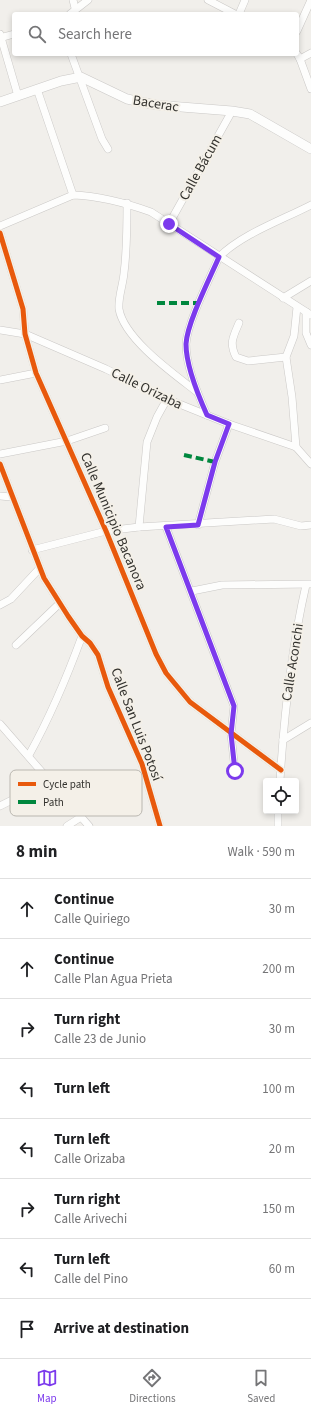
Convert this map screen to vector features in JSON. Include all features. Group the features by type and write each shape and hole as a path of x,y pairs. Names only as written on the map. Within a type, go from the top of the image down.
{"street":[{"path":"73,0 73,11"},
{"path":"73,11 88,0"},
{"path":"208,0 231,12"},
{"path":"240,12 245,0"},
{"path":"299,27 311,0"},
{"path":"12,34 0,36 18,96"},
{"path":"311,53 299,56 311,89"},
{"path":"72,56 102,139 108,149"},
{"name":"Bacerac","path":"0,102 61,80 81,78 134,100 156,105 232,111 250,114 311,149"},
{"path":"37,89 73,195"},
{"name":"Calle Bácum","path":"169,224 232,111"},
{"path":"0,226 73,195 85,195 127,203 152,212 219,257 308,313 306,333 311,345"},
{"path":"127,203 124,280 119,300 122,320 140,345 166,368 197,392"},
{"path":"207,415 197,392 186,344 189,328 219,257 228,248 240,241 311,205"},
{"name":"Calle Municipio Bacanora","path":"0,233 23,309 25,334 36,373 106,531 156,654 166,673 190,702 281,770"},
{"path":"283,298 311,281"},
{"path":"296,447 292,397 286,357 294,336 297,307"},
{"path":"239,323 231,340 232,348 236,357 248,362 286,357"},
{"name":"Calle Orizaba","path":"0,330 25,334 106,368 167,399 229,424 296,447 311,464"},
{"path":"0,380 36,373"},
{"path":"140,527 147,442 157,417 167,399"},
{"path":"198,525 215,462 229,424"},
{"path":"0,454 67,441 105,428"},
{"name":"Calle San Luis Potosí","path":"0,464 39,569 59,604 82,636 90,643 98,656 108,687 142,764 160,826"},
{"path":"0,496 11,496"},
{"path":"32,550 106,531 140,527 166,527 274,519 301,526 311,525"},
{"path":"166,527 192,591 234,706 231,734 235,771"},
{"path":"0,605 11,599 39,569"},
{"path":"192,591 222,585 309,584"},
{"name":"Calle Aconchi","path":"283,740 285,704 293,648 309,584"},
{"path":"16,645 59,604"},
{"path":"29,755 60,693 82,636"},
{"path":"280,778 283,740 311,723"},
{"path":"0,724 41,770"},
{"path":"0,806 10,801"},
{"path":"278,814 278,826"},
{"path":"67,826 81,817 89,826"}],"marked path":[{"path":"157,303 199,303"},
{"path":"184,455 215,462"}],"cycle path":[{"path":"0,233 23,309 25,334 36,373 106,531 156,654 166,673 190,702 281,770"},
{"path":"0,464 44,578 82,636 90,643 98,655 108,687 142,764 160,826"}],"route":[{"path":"169,224 219,257 189,328 186,344 197,392 207,415 229,424 215,462 198,525 166,527 192,591 234,706 231,734 235,771"}]}
